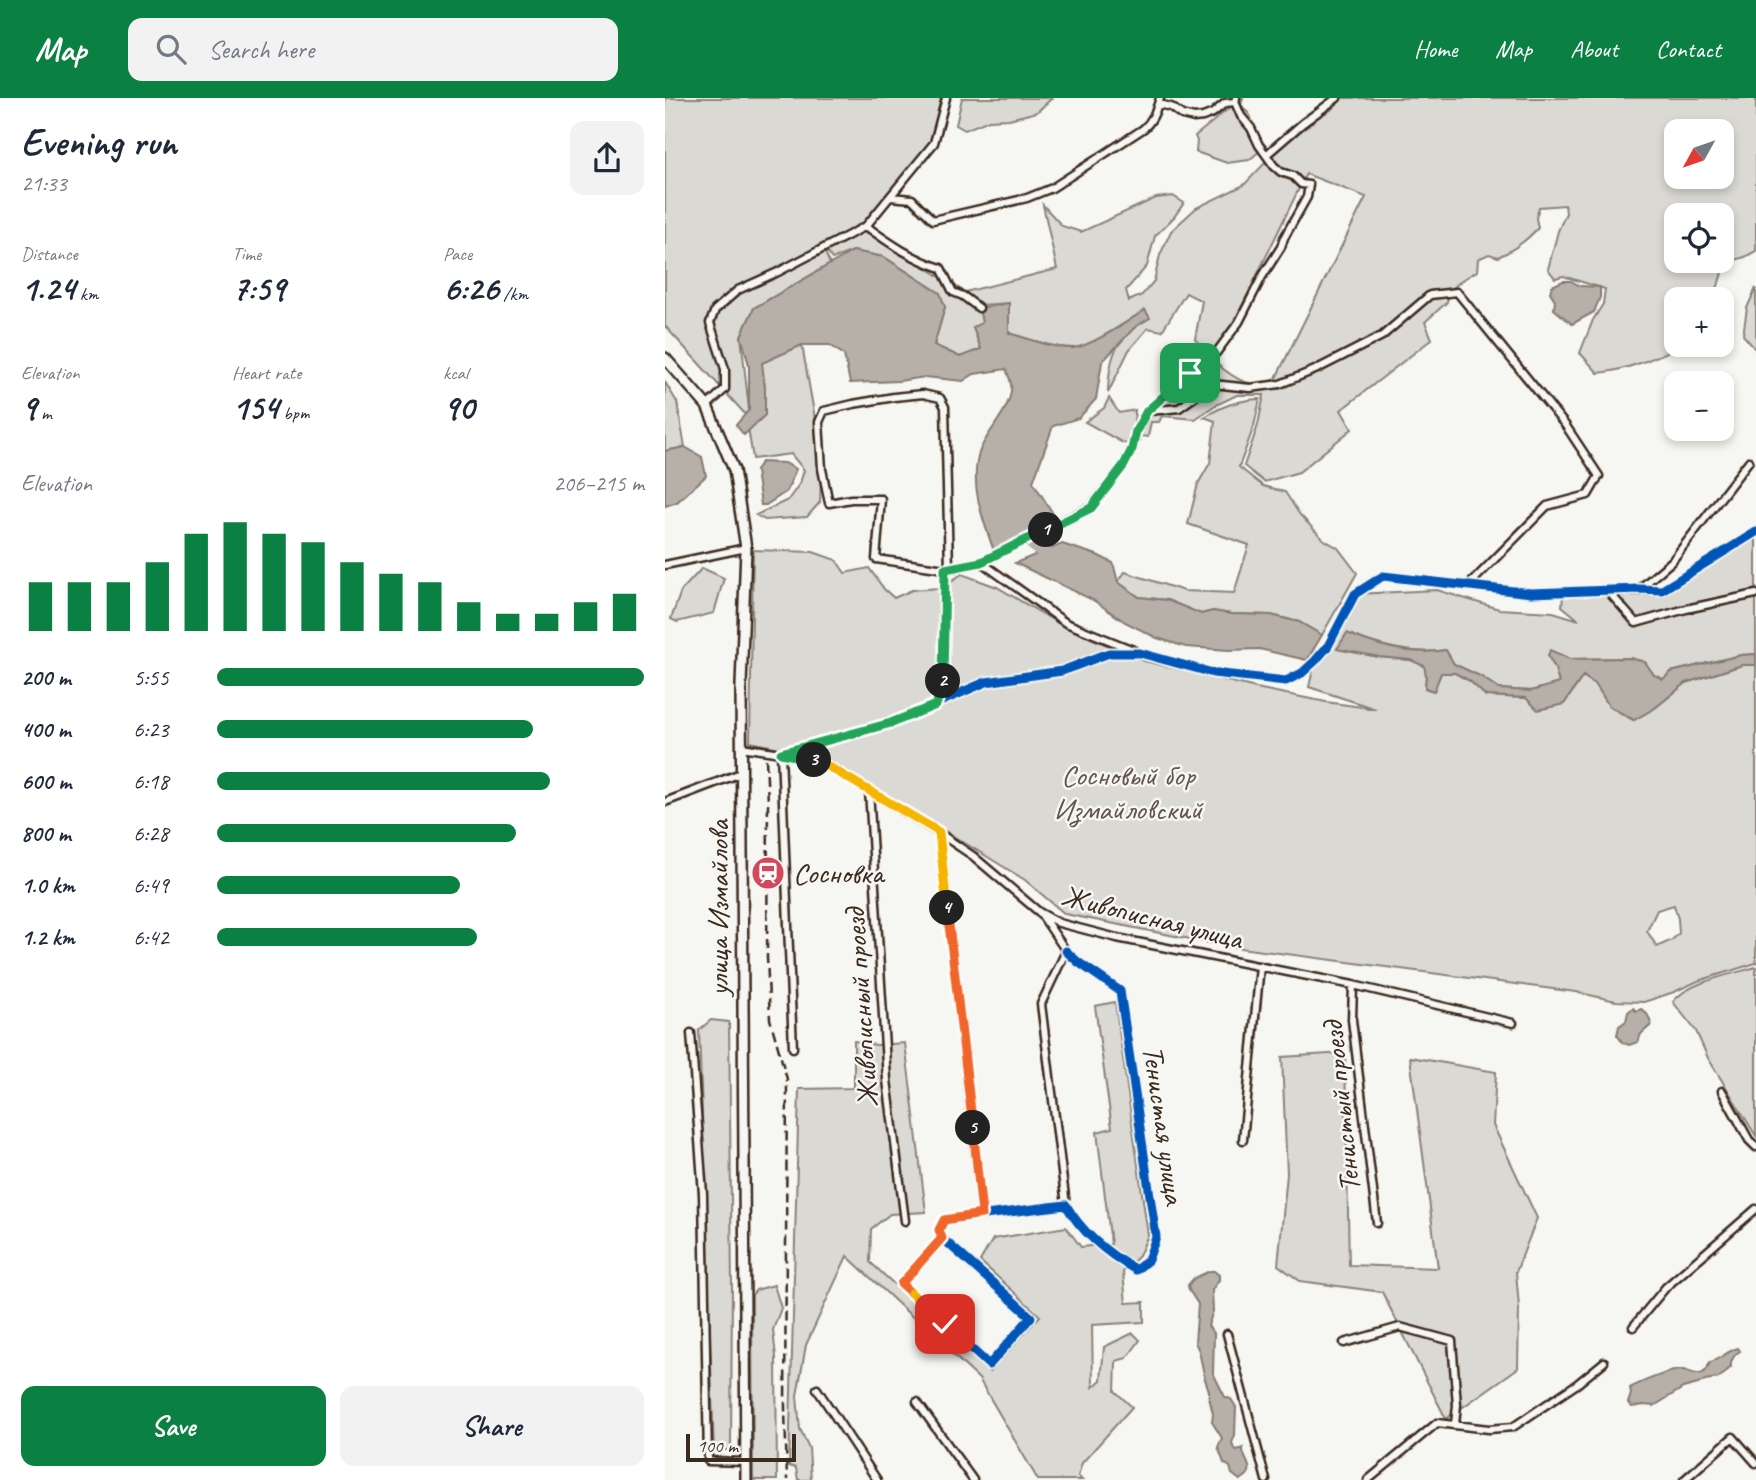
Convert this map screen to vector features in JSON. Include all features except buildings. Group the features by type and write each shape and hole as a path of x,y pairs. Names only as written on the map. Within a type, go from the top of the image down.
{"main road":[{"name":"улица Измайлова","path":"665,358 707,406 734,471 746,548 741,686 746,1480"}],"street":[{"path":"707,406 726,389 725,369 710,323 715,310 738,290 866,226 934,143 946,98"},
{"path":"1266,155 1336,98"},
{"path":"890,197 912,199 933,220 1027,198 1052,188 1150,124 1159,101 1182,115 1194,118 1213,114 1225,103 1235,100 1241,116 1266,155 1281,172 1293,176 1301,184 1309,185 1307,197 1240,322 1216,353 1147,411 1136,431 1132,449 1124,465 1091,508 981,562 947,569 877,559 881,499 851,499 829,503 822,469 819,422 824,411 923,394 940,398 945,407 947,569 942,687 936,705"},
{"path":"866,226 894,246 941,268 953,292 979,308"},
{"path":"1147,411 1179,408 1213,384 1250,388 1280,384 1315,370 1382,336 1430,295 1457,292 1566,426 1599,476 1588,495 1546,506 1469,585"},
{"path":"1639,589 1672,561 1749,461"},
{"path":"981,562 1066,623 1140,653 1213,673 1286,681 1302,673 1328,646 1355,594 1383,576 1531,593 1662,590 1756,531"},
{"path":"665,565 746,548"},
{"path":"1608,590 1636,623 1756,594"},
{"path":"793,1048 781,753 891,723 986,682 1062,671 1109,653 1140,653"},
{"name":"Живописная улица","path":"741,747 819,761 939,832 973,856 1039,912 1059,923 1117,938 1353,985 1513,1023"},
{"path":"665,802 741,773"},
{"name":"Живописный проезд","path":"869,790 887,1080 905,1221"},
{"path":"939,832 982,1214"},
{"name":"Тенистая улица","path":"1039,912 1066,951 1120,991 1156,1237 1148,1260 1136,1270 1120,1261 1089,1236 1066,1205"},
{"path":"942,1238 901,1284 989,1365 1031,1317 942,1238 939,1230 944,1220 1066,1205 1041,1004 1066,951"},
{"path":"1243,1139 1260,966"},
{"name":"Тенистый проезд","path":"1353,985 1352,1020 1377,1223"},
{"path":"691,1033 702,1194 708,1461 746,1462"},
{"path":"1722,1091 1749,1140 1756,1147"},
{"path":"1633,1327 1666,1287 1756,1209"},
{"path":"1344,1343 1400,1327 1452,1340 1457,1405 1455,1424"},
{"path":"1227,1334 1266,1480"},
{"path":"1368,1480 1437,1423 1489,1429 1513,1427 1577,1384 1604,1362"},
{"path":"817,1389 877,1480"},
{"path":"917,1402 973,1480"},
{"path":"1685,1480 1733,1437 1756,1463"}],"green space":[{"path":"665,98 942,98 933,141 864,224 823,248 830,264 754,308 741,336 749,410 765,388 761,363 802,345 814,413 821,480 820,502 807,517 765,520 756,515 788,500 800,483 804,470 791,454 753,459 746,415 665,326"},
{"path":"962,98 1052,98 1037,112 1009,119 989,120 965,130 956,125"},
{"path":"1235,98 1243,98 1241,105 1250,115 1255,136 1266,146 1249,160 1227,163 1196,152 1195,136 1233,105"},
{"path":"1341,98 1756,98 1756,251 1734,260 1734,203 1664,203 1664,273 1722,273 1718,287 1664,287 1664,353 1631,366 1598,373 1580,353 1593,320 1603,304 1605,289 1563,276 1555,278 1548,269 1558,231 1566,213 1565,205 1539,207 1536,218 1538,228 1520,245 1504,254 1498,257 1489,254 1478,259 1477,271 1454,287 1447,302 1425,322 1432,339 1341,410 1352,429 1299,472 1264,482 1244,466 1258,425 1264,395 1237,395 1195,419 1162,416 1159,422 1151,422 1148,437 1141,436 1137,445 1123,443 1085,422 1104,408 1109,398 1119,413 1135,410 1134,424 1142,424 1176,390 1217,364 1230,374 1251,383 1275,380 1366,197 1306,174 1229,333 1213,351 1200,345 1195,339 1202,301 1186,293 1162,331 1148,328 1129,350 1108,393 1110,368 1117,348 1129,333 1149,318 1145,310 1099,339 1080,347 1065,348 1009,333 1009,303 981,305 982,323 973,328 981,349 960,357 934,345 945,307 912,275 884,257 853,251 832,259 826,250 859,233 870,233 965,292 1057,269 1043,205 1062,226 1081,232 1156,198 1173,196 1184,203 1155,236 1147,266 1126,290 1129,301 1142,295 1154,281 1160,255 1171,231 1196,208 1244,185 1266,162 1271,148 1307,127 1331,110"},
{"path":"1756,288 1756,350 1743,335 1747,308"},
{"path":"665,382 677,402 685,447 665,451"},
{"path":"1260,399 1254,426 1239,467 1263,486 1285,492 1300,515 1323,539 1338,548 1357,573 1322,635 1299,622 1271,615 1213,611 1201,614 1167,600 1139,597 1118,582 1125,572 1184,591 1234,593 1249,545 1188,524 1198,484 1210,463 1215,421 1204,417 1231,404"},
{"name":"Сосновый бор Измайловский","path":"1756,536 1756,654 1741,655 1671,672 1663,680 1654,675 1645,662 1630,658 1570,659 1551,651 1548,656 1559,683 1531,691 1498,689 1482,677 1454,664 1445,650 1421,652 1396,649 1347,634 1338,649 1411,660 1425,666 1425,688 1433,691 1441,673 1455,673 1470,681 1486,696 1564,704 1583,676 1596,685 1609,706 1633,720 1655,708 1686,683 1742,665 1756,665 1756,963 1644,1002 1616,1001 1576,992 1225,946 1065,914 1025,880 820,756 750,742 753,550 813,552 836,560 845,573 869,568 894,598 912,590 940,588 962,574 997,587 1063,626 1144,661 1256,688 1376,709 1309,687 1315,661 1355,594 1437,590 1499,609 1553,612 1579,620 1562,606 1563,596 1664,595","holes":["1674,905 1679,933 1672,940 1657,947 1647,931 1657,910"]},
{"path":"702,568 724,578 714,613 677,622 671,619 681,591"},
{"path":"1756,967 1756,1136 1708,1058 1696,1031 1673,1002 1699,984"},
{"path":"1115,1002 1148,1235 1139,1256 1123,1272 1126,1303 1144,1302 1144,1322 1092,1325 1093,1387 1101,1380 1104,1347 1133,1333 1140,1340 1127,1358 1116,1361 1115,1391 1132,1407 1082,1463 1078,1476 1082,1480 1038,1480 979,1379 847,1256 806,1345 797,1396 800,1429 809,1448 811,1480 798,1480 796,1468 789,1466 799,1089 854,1088 854,1041 876,1045 905,1043 926,1212 890,1214 871,1229 870,1262 990,1372 1040,1316 980,1261 993,1239 1066,1227 1081,1247 1111,1244 1097,1132 1112,1128 1095,1006"},
{"path":"711,1020 729,1022 731,1450 714,1450 699,1030"},
{"path":"1345,1053 1349,1265 1438,1268 1410,1057 1496,1072 1493,1125 1537,1218 1516,1272 1519,1307 1518,1368 1446,1419 1382,1292 1300,1281 1278,1265 1287,1174 1282,1057"},
{"path":"774,1285 781,1308 773,1330 776,1357 777,1480 753,1480 752,1295 756,1290"}],"shaded area":[{"path":"853,251 884,257 940,293 945,307 934,345 960,357 981,349 973,327 982,323 979,308 1009,303 1009,333 1065,348 1081,346 1099,338 1145,310 1150,318 1135,327 1102,362 1096,399 1079,418 1053,426 1033,482 1059,523 995,554 979,504 976,466 979,453 1004,411 1011,393 1006,369 974,374 963,381 925,377 850,383 844,355 830,345 802,345 762,363 765,415 744,435 736,425 749,410 749,365 741,336 754,308"},
{"path":"1571,281 1580,286 1600,287 1600,297 1594,312 1572,324 1554,309 1555,300 1550,292 1552,286"},
{"path":"685,447 702,457 706,476 677,502 665,506 665,451"},
{"path":"761,462 785,463 796,469 787,491 766,505 761,505 756,471"},
{"path":"1062,544 1113,563 1118,582 1139,597 1167,600 1201,614 1213,611 1271,615 1299,622 1322,635 1307,660 1259,649 1186,647 1157,638 1125,622 1093,600 1015,563"},
{"path":"1347,633 1395,649 1421,652 1446,650 1454,664 1482,677 1499,689 1531,691 1559,683 1548,656 1550,650 1570,659 1630,658 1645,662 1654,675 1663,679 1671,672 1741,655 1756,654 1756,665 1742,665 1686,683 1655,708 1634,720 1609,706 1596,685 1583,676 1564,704 1538,710 1526,698 1486,696 1470,681 1455,673 1441,673 1434,691 1425,688 1424,666 1411,660 1337,649"},
{"path":"1633,1008 1645,1012 1651,1025 1641,1034 1638,1042 1629,1045 1623,1043 1617,1035 1619,1026 1626,1021 1628,1012"},
{"path":"1210,1271 1219,1275 1219,1280 1212,1290 1213,1311 1208,1326 1214,1333 1213,1373 1225,1397 1231,1399 1236,1407 1232,1443 1234,1449 1243,1448 1249,1465 1249,1473 1240,1480 1224,1463 1218,1447 1222,1438 1212,1422 1209,1391 1195,1342 1198,1304 1188,1285 1194,1278"},
{"path":"1738,1348 1740,1351 1733,1358 1731,1367 1719,1378 1683,1388 1654,1406 1632,1407 1628,1403 1630,1388 1635,1385 1678,1370 1702,1373 1707,1370 1710,1362"}],"waterway":[{"path":"1017,531 1056,562"}],"railway":[{"path":"766,759 770,1019 787,1079 787,1480"}],"cycle path":[{"path":"781,753 891,723 986,682 1062,671 1109,653 1140,653 1213,673 1286,681 1302,673 1328,646 1355,594 1383,576 1531,593 1662,590 1756,532"},
{"path":"942,1238 901,1284 989,1365 1031,1317 942,1238 939,1230 944,1220 1066,1205 1088,1234 1115,1257 1136,1270 1148,1260 1156,1237 1120,991 1066,951"}],"place":[{"name":"Сосновка","path":"768,873"}],"route":[{"path":"945,1324 901,1284 942,1238 939,1230 944,1220 982,1214 939,832 819,761 781,753 891,723 936,705 942,687 945,569 981,562 1091,508 1124,465 1132,449 1136,431 1147,411 1190,373"}]}
